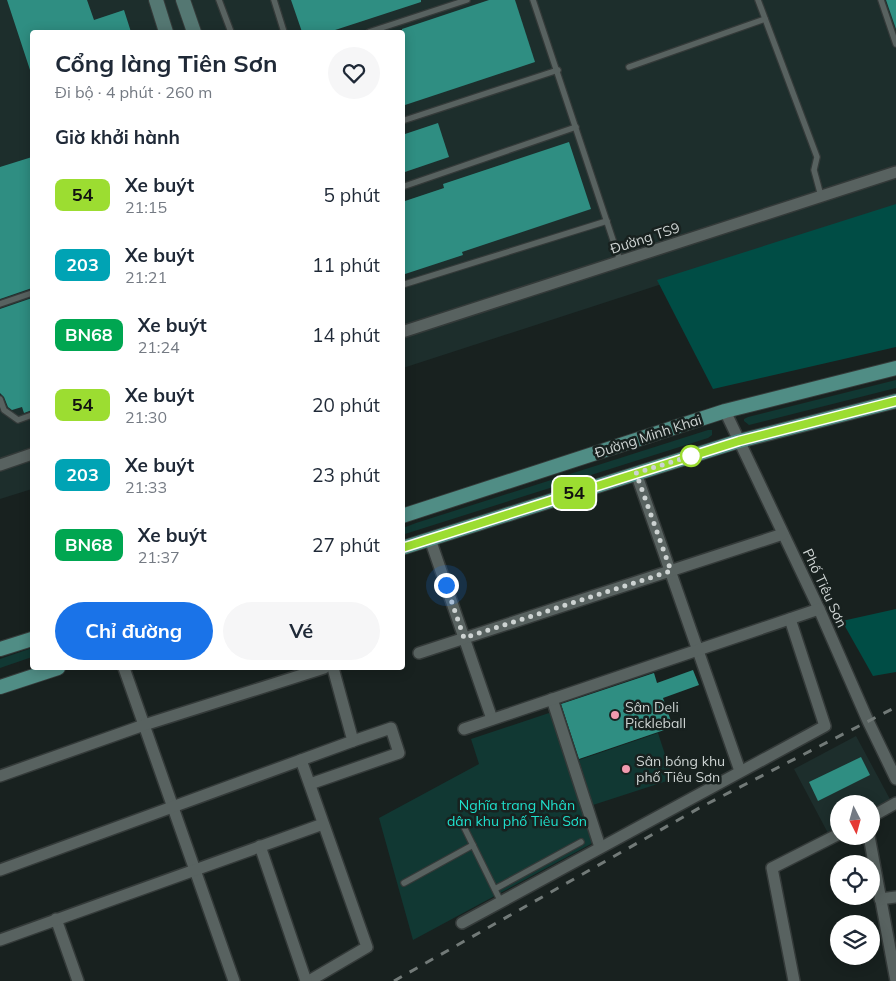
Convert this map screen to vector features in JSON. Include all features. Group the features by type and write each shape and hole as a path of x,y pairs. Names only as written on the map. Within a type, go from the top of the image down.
{"main road":[{"path":"156,0 165,30"},
{"path":"183,0 193,30"},
{"name":"Đường Minh Khai","path":"405,515 726,411 896,368"},
{"path":"405,547 739,441 896,401"},
{"path":"0,649 30,640"},
{"path":"0,687 52,670"}],"street":[{"name":"Đường TS9","path":"405,331 896,172"},
{"name":"Phố Tiêu Sơn","path":"726,411 896,779"},
{"path":"0,465 30,455"},
{"path":"636,473 740,771"},
{"path":"419,653 783,534"},
{"path":"430,539 492,719"},
{"path":"464,729 819,609"},
{"path":"462,923 824,726 790,619"},
{"path":"125,670 234,981"},
{"path":"0,776 144,725 318,670"},
{"path":"334,670 353,741"},
{"path":"552,699 600,847"},
{"path":"0,870 391,728 400,753 310,784"},
{"path":"260,846 308,981 367,947 301,760"},
{"path":"880,812 896,804"},
{"path":"0,940 323,824"},
{"path":"794,981 772,868 830,839"},
{"path":"896,897 880,899 891,928 896,981"},
{"path":"56,919 78,981"}],"lane":[{"path":"220,0 230,30"},
{"path":"274,0 283,30"},
{"path":"375,30 467,0"},
{"path":"533,0 558,70 620,262"},
{"path":"758,0 817,157 814,170 821,196"},
{"path":"881,0 896,44"},
{"path":"629,67 765,19"},
{"path":"405,120 558,70"},
{"path":"405,185 576,127"},
{"path":"405,284 606,220"},
{"path":"0,304 30,294"},
{"path":"0,399 4,410 18,420 30,416"},
{"path":"464,826 501,902"},
{"path":"495,889 581,842"},
{"path":"404,883 473,845"}],"shaded area":[{"path":"0,0 896,0 896,208 405,367 405,30 30,30 30,490 0,499"},
{"path":"896,204 896,347 713,389 657,280"},
{"path":"896,609 896,672 873,676 842,621"},
{"path":"856,736 892,803 880,809 880,795 830,795 829,835 794,769"}],"green space":[{"path":"896,380 896,388 749,425 744,421 748,417"},
{"path":"712,430 712,435 708,438 405,534 405,527"},
{"path":"30,649 30,658 0,668 0,659"},
{"name":"Nghĩa trang Nhân dân khu phố Tiêu Sơn","path":"549,713 553,716 592,840 591,844 413,940 379,818 479,764 471,739"},
{"name":"Sân bóng khu phố Tiêu Sơn","path":"658,733 673,779 593,805 579,760"}],"building":[{"path":"7,0 87,0 94,20 124,10 130,30 30,30 30,70"},
{"path":"291,0 421,0 421,2 335,30 301,30"},
{"path":"489,0 515,0 535,62 405,105 405,30 402,29"},
{"path":"886,0 896,0 896,29"},
{"path":"438,123 449,157 405,172 405,134"},
{"path":"569,142 591,209 462,252 463,255 405,274 405,201 444,188 443,184"},
{"path":"30,158 30,289 0,299 0,167"},
{"path":"30,299 30,411 24,413 22,407 12,410 8,407 0,393 0,309"},
{"name":"Sân Deli Pickleball","path":"693,670 699,685 663,698 673,727 579,759 561,704 654,673 657,683"},
{"path":"861,757 870,775 818,801 809,782"}],"railway":[{"path":"394,981 701,807 896,707"}],"bus line":[{"name":"54","path":"405,547 739,441 896,401"}],"place":[{"name":"Sân Deli Pickleball","path":"615,715"},
{"name":"Sân bóng khu phố Tiêu Sơn","path":"626,769"}],"route":[{"path":"446,585 464,638 671,571 636,473 691,456"}]}
